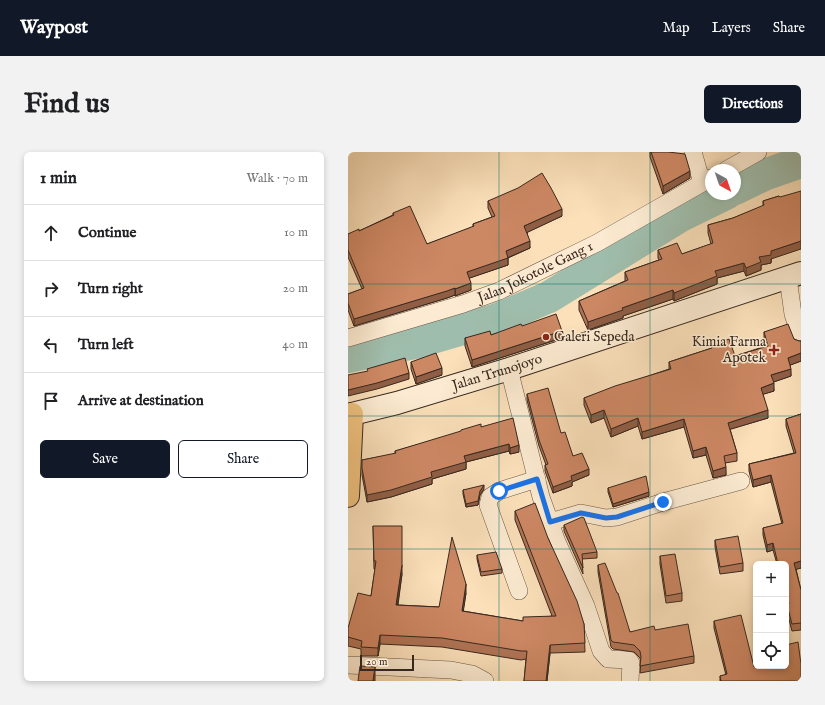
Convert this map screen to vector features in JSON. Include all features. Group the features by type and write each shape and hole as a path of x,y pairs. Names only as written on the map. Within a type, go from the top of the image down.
{"highway":[{"path":"348,496 350,457 349,414"}],"main road":[{"name":"Jalan Trunojoyo","path":"349,414 397,403 509,369 794,275"}],"street":[{"path":"693,152 705,179"},
{"path":"737,164 758,152"},
{"name":"Jalan Jokotole Gang 1","path":"348,338 463,304 499,291 597,243 705,182"},
{"path":"794,275 793,314 801,339"},
{"path":"509,369 537,479 557,542 586,606 601,651 608,659 629,660 631,664 630,681"},
{"path":"519,591 488,505 490,497 499,491 537,479"},
{"path":"550,522 581,513 606,518 617,517 663,502 741,481"},
{"path":"348,665 451,670 472,674 485,681"}],"building":[{"path":"651,152 685,154 690,171 663,186"},
{"path":"542,173 562,209 524,226 530,241 506,251 508,258 467,272 471,283 354,319 348,303 348,294 364,288 348,250 348,234 359,229 359,231 410,206 427,244 474,226 473,224 495,216 488,201 518,188"},
{"path":"801,191 801,241 771,251 771,255 759,257 761,262 746,268 744,263 715,271 717,276 674,293 673,290 622,308 623,310 588,322 579,301 628,280 625,272 662,259 658,250 677,243 682,254 713,243 708,225 733,218 764,205 763,201"},
{"path":"556,314 562,331 472,360 465,338 490,331 491,335 521,324 522,326"},
{"path":"788,324 794,339 801,341 801,353 788,358 791,369 771,375 774,383 761,388 768,410 728,423 737,453 724,456 726,467 713,471 706,447 693,451 684,419 642,432 638,418 611,429 604,410 591,415 584,398 615,386 671,369 669,362 712,348 712,346 729,339 735,356 768,346 764,332"},
{"path":"436,353 442,368 416,377 411,362"},
{"path":"405,358 409,373 348,390 348,375 368,371 367,369"},
{"path":"548,388 561,433 565,432 573,456 582,453 589,469 571,476 572,480 553,487 545,465 548,464 539,440 527,394"},
{"path":"801,414 801,561 794,563 801,590 801,623 792,624 789,613 789,561 777,561 773,543 767,545 763,528 783,523 771,475 753,480 749,464 796,453 786,419"},
{"path":"513,418 519,445 510,448 509,444 464,456 466,462 431,472 432,477 391,490 367,495 362,460 396,453 395,451 481,424 481,427"},
{"path":"646,476 649,492 613,504 608,488"},
{"path":"484,485 480,491 478,501 466,504 463,490"},
{"path":"535,503 548,538 577,601 584,624 585,643 550,645 546,681 524,681 527,651 442,638 380,635 378,648 361,647 362,641 348,637 348,628 358,593 371,596 376,561 374,561 373,526 402,526 402,565 396,605 439,607 452,537 466,584 462,611 523,621 523,617 556,616 515,511"},
{"path":"582,517 584,518 597,552 582,554 583,568 564,525"},
{"path":"738,536 743,563 720,567 715,540"},
{"path":"496,552 502,569 481,572 477,555"},
{"path":"675,554 682,593 666,596 660,556"},
{"path":"605,563 618,593 630,632 654,626 655,630 688,624 694,656 640,666 640,651 634,645 613,642 611,640 598,565"},
{"path":"741,615 753,663 753,669 789,669 789,644 798,642 801,664 801,681 721,681 720,676 727,674 714,621"},
{"path":"360,666 375,667 373,681 358,681"}],"waterway":[{"path":"741,186 764,175 801,162"},
{"path":"348,357 419,342 497,319 549,297 679,217 714,200"}],"place":[{"name":"Galeri Sepeda","path":"546,337"},
{"name":"Kimia Farma Apotek","path":"774,350"}],"route":[{"path":"499,491 537,479 550,522 581,513 606,518 617,517 663,502"}]}
